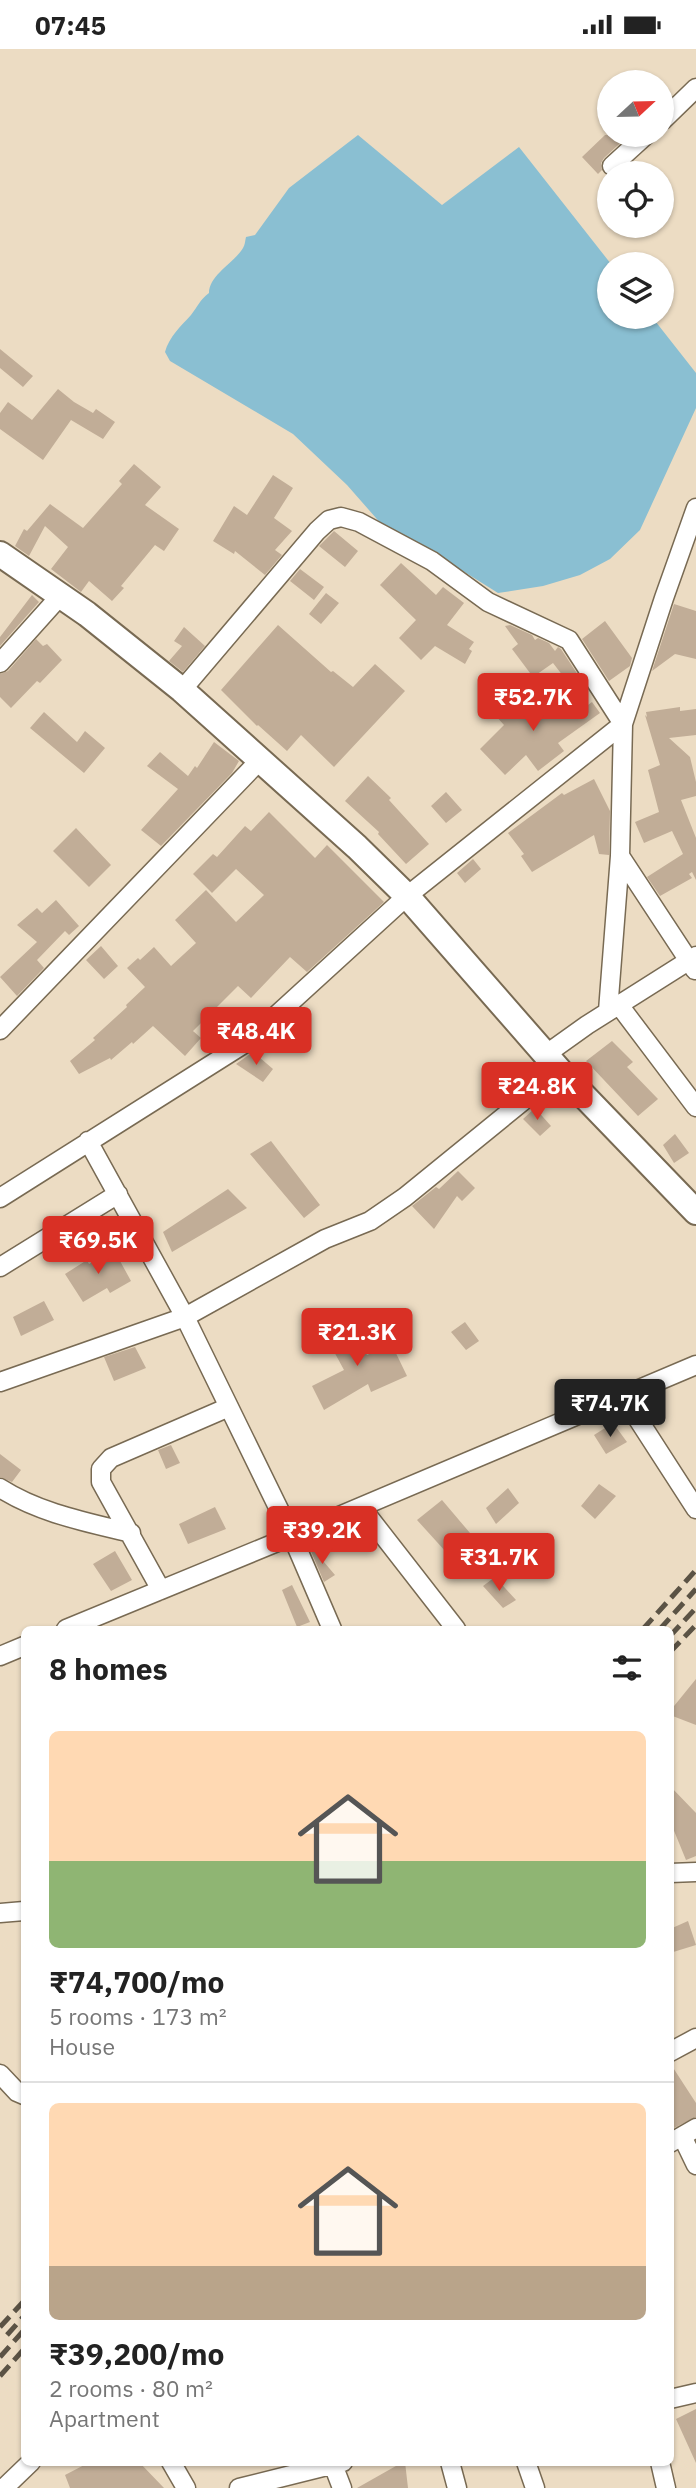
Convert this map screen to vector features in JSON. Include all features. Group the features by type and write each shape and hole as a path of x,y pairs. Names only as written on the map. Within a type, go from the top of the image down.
{"street":[{"path":"674,109 696,88"},
{"path":"617,161 633,147"},
{"path":"696,508 623,724 613,1008 696,1107"},
{"path":"181,690 317,531 329,520 341,517 359,522 432,561 488,602 569,640 623,724"},
{"path":"0,554 61,595 181,690 357,847 407,896 553,1063 696,1212"},
{"path":"0,663 61,595"},
{"path":"0,1198 247,1042 407,896 623,724"},
{"path":"0,1030 260,760"},
{"path":"0,1382 185,1317 325,1239 370,1220 405,1196 613,1008 694,962 620,856"},
{"path":"89,1140 185,1317 292,1536 331,1626"},
{"path":"0,1267 118,1194"},
{"path":"73,1626 696,1365"},
{"path":"624,1396 696,1509"},
{"path":"161,1590 101,1482 101,1469 111,1458 229,1407"},
{"path":"0,1488 58,1515 131,1533"},
{"path":"361,1507 454,1626"},
{"path":"0,1656 21,1647"},
{"path":"674,1873 696,1872"},
{"path":"0,1913 21,1911"},
{"path":"674,2050 696,2038"},
{"path":"0,2074 21,2094"},
{"path":"683,2136 696,2165"},
{"path":"674,2398 696,2393"},
{"path":"4,2488 28,2466"},
{"path":"173,2466 186,2488"},
{"path":"239,2488 324,2466"},
{"path":"337,2466 342,2488"},
{"path":"451,2466 457,2488"},
{"path":"527,2466 535,2488"},
{"path":"661,2466 666,2488"}],"water":[{"path":"358,135 442,205 519,147 602,252 597,252 597,329 661,329 696,373 696,408 640,530 610,559 580,575 543,586 498,593 423,546 383,526 347,485 293,434 170,361 165,352 169,341 209,293 213,280 244,247 246,237 255,235 289,188"}],"building":[{"path":"597,143 597,147 616,147 602,161 597,161 597,173 582,157"},
{"path":"0,349 33,376 23,387 0,368"},
{"path":"58,389 93,413 96,409 115,422 103,439 71,420 43,460 0,429 0,413 8,402 32,420"},
{"path":"134,464 161,487 145,505 179,529 164,551 155,545 112,601 89,581 81,592 51,569 68,547 45,526 29,556 15,546 24,529 27,531 50,504 83,528 122,484 119,481"},
{"path":"273,475 293,488 274,518 292,531 275,550 282,555 265,575 235,551 234,554 213,541 234,506 247,515"},
{"path":"334,531 358,551 345,567 319,546"},
{"path":"401,563 436,595 443,587 464,603 447,625 474,642 465,664 435,646 421,660 399,638 416,620 380,585"},
{"path":"300,569 324,587 314,600 290,581"},
{"path":"326,593 339,603 321,624 309,614"},
{"path":"32,595 39,602 0,646 0,637"},
{"path":"674,604 696,611 696,659 675,654 652,671"},
{"path":"605,621 632,658 630,666 609,681 582,639"},
{"path":"278,625 331,672 353,687 375,664 405,691 334,767 301,735 287,751 221,690"},
{"path":"510,625 532,635 535,640 538,638 549,643 555,651 558,647 561,649 580,678 570,685 553,663 533,677 512,649 518,644 505,626"},
{"path":"184,627 205,646 183,672 169,661 182,646 174,641"},
{"path":"36,639 43,646 47,644 62,660 11,708 0,697 0,674 8,671"},
{"path":"521,694 537,715 561,698 573,716 592,702 600,713 558,743 564,751 538,771 526,755 505,775 480,749 504,725 495,715"},
{"path":"680,707 680,711 696,709 696,735 669,738 690,757 696,782 696,796 681,800 696,838 696,880 692,872 689,874 692,878 660,896 647,877 683,854 672,831 644,843 635,822 659,812 648,770 660,765 645,715 647,717 646,712"},
{"path":"44,712 77,742 85,731 105,748 84,773 30,728"},
{"path":"214,742 239,761 232,773 161,846 141,830 178,789 147,766 160,752 188,776 195,766 197,768"},
{"path":"368,776 391,798 389,800 429,844 406,864 379,832 345,801"},
{"path":"594,779 610,811 609,855 599,854 594,835 532,872 521,856 524,854 508,833 562,793 564,795"},
{"path":"446,792 462,810 446,823 431,806"},
{"path":"269,812 315,858 327,845 384,902 307,972 290,957 251,998 238,986 193,1031 201,1038 185,1056 153,1026 111,1060 110,1058 79,1074 70,1061 95,1040 93,1038 145,987 127,968 154,947 171,966 196,943 175,920 206,890 236,922 264,895 236,869 212,893 193,874 213,854 217,857 245,826 251,831"},
{"path":"76,828 111,865 89,887 53,851"},
{"path":"473,859 481,869 465,883 457,873"},
{"path":"56,900 79,926 69,935 65,931 37,960 44,968 17,996 0,977 37,942 17,925 37,908 42,913"},
{"path":"101,946 118,966 104,979 86,960"},
{"path":"612,1041 633,1062 627,1067 658,1099 638,1116 586,1061"},
{"path":"253,1052 273,1069 263,1082 236,1064"},
{"path":"535,1108 551,1126 540,1136 523,1119"},
{"path":"675,1134 689,1153 674,1163 663,1145"},
{"path":"271,1141 320,1205 304,1218 250,1154"},
{"path":"458,1171 475,1188 462,1201 457,1196 434,1229 412,1206 436,1187 439,1189"},
{"path":"228,1189 247,1208 172,1252 163,1232"},
{"path":"114,1250 131,1281 110,1293 107,1288 83,1302 65,1274 87,1260 89,1264"},
{"path":"44,1301 54,1320 21,1336 13,1317"},
{"path":"465,1322 479,1341 466,1350 451,1332"},
{"path":"349,1324 367,1355 392,1345 407,1376 371,1392 368,1384 324,1410 312,1386 344,1370 325,1335"},
{"path":"135,1347 146,1368 114,1381 104,1357"},
{"path":"613,1423 627,1442 606,1454 594,1435"},
{"path":"171,1445 180,1463 166,1469 158,1450"},
{"path":"0,1454 21,1470 12,1482 0,1477"},
{"path":"599,1484 616,1496 595,1519 581,1506"},
{"path":"508,1488 519,1503 496,1524 486,1508"},
{"path":"442,1500 470,1533 446,1552 417,1520"},
{"path":"215,1507 226,1529 188,1544 179,1524"},
{"path":"307,1542 335,1575 324,1582"},
{"path":"115,1551 132,1580 111,1591 93,1564"},
{"path":"495,1577 516,1600 503,1608 483,1586"},
{"path":"292,1585 310,1622 297,1626 282,1590"},
{"path":"696,1679 696,1725 674,1717 674,1706"},
{"path":"674,1790 696,1813 696,1856 686,1860 674,1831"},
{"path":"688,1921 696,1945 674,1952 674,1927"},
{"path":"674,2069 696,2103 696,2117 674,2128"},
{"path":"696,2409 696,2463 676,2419"},
{"path":"82,2466 143,2466 164,2488 70,2488 65,2475"},
{"path":"396,2466 405,2466 408,2488 357,2488"}],"railway":[{"path":"646,1626 696,1570"},
{"path":"663,1626 696,1589"},
{"path":"674,1632 696,1608"},
{"path":"674,1648 696,1625"},
{"path":"0,2327 21,2304"},
{"path":"7,2335 21,2319"},
{"path":"0,2357 21,2333"},
{"path":"0,2376 21,2352"}]}
